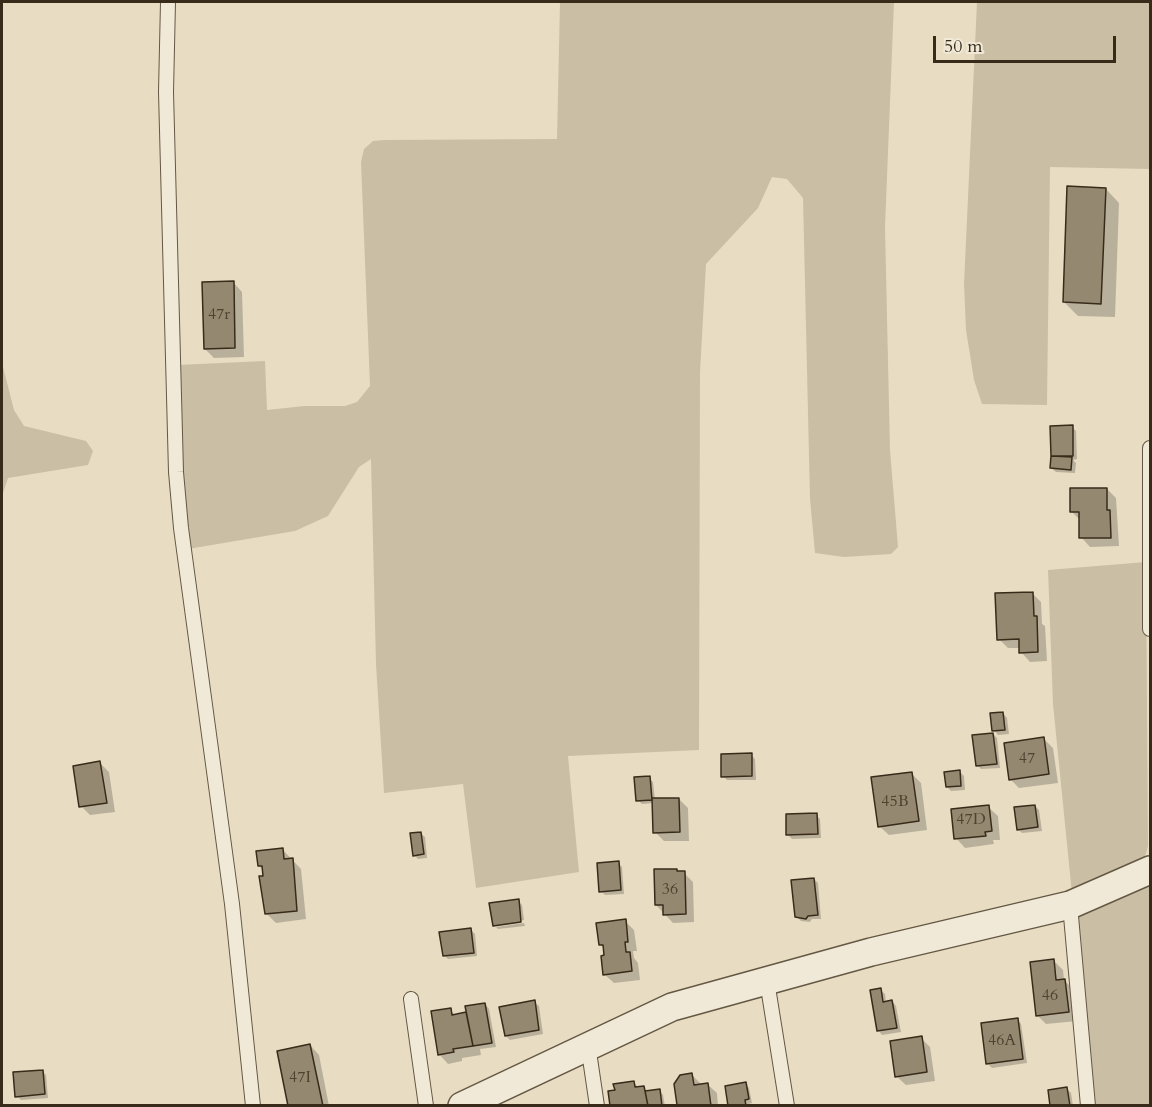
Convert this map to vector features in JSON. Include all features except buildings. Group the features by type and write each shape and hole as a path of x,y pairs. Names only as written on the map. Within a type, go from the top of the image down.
{"street":[{"path":"462,1106 672,1007 881,950 1070,905 1150,870"}],"lane":[{"path":"168,2 166,104 176,472 186,568 232,904 253,1106"},
{"path":"1150,448 1150,629"},
{"path":"1070,905 1088,1106"},
{"path":"767,981 786,1106"},
{"path":"411,999 426,1106"},
{"path":"588,1045 597,1106"}],"shaded area":[{"path":"560,2 894,2 885,227 890,450 898,547 891,554 844,557 815,553 810,499 803,198 787,179 772,177 758,208 706,264 700,372 699,750 568,756 579,872 476,888 463,784 384,793 376,664 371,459 359,467 328,516 295,531 188,549 177,365 265,361 267,410 304,406 345,406 357,402 370,386 361,162 364,149 373,141 384,140 557,139"},
{"path":"977,2 1150,2 1150,169 1050,167 1047,405 982,404 974,380 966,330 964,284"},
{"path":"2,363 14,410 24,426 86,441 93,451 88,465 8,478 3,493 2,514"},
{"path":"1146,562 1148,846 1142,865 1072,894 1053,704 1048,570"},
{"path":"1150,879 1150,1105 1092,1105 1079,911"}]}
